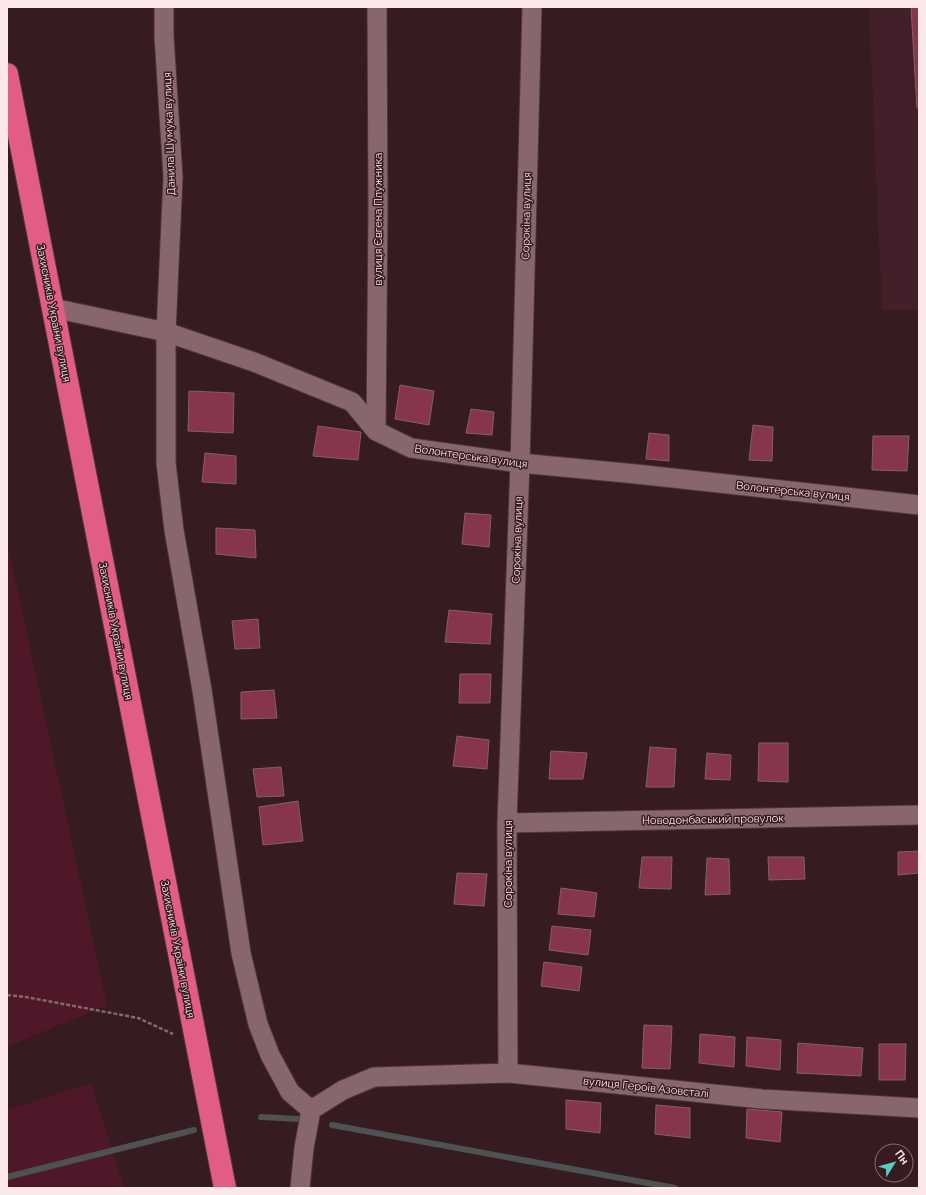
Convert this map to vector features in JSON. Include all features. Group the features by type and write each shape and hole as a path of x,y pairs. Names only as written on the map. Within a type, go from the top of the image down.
{"highway":[{"name":"Захисників України вулиця","path":"7,74 225,1188"}],"street":[{"name":"Данила Шумука вулиця","path":"164,7 164,36 173,177 166,332 166,463 174,530 202,690 241,953 258,1024 270,1055 290,1092 311,1110"},
{"name":"вулиця Євгена Плужника","path":"376,430 378,209 377,7"},
{"name":"Сорокіна вулиця","path":"508,1073 507,823 520,463 532,7"},
{"name":"Волонтерська вулиця","path":"53,308 166,332 254,362 352,402 376,430 411,448 520,463 636,474 919,506"},
{"name":"Новодонбаський провулок","path":"507,823 919,815"},
{"name":"вулиця Героїв Азовсталі","path":"311,1110 343,1090 374,1077 508,1073 762,1098 919,1108"},
{"path":"300,1188 304,1148 311,1110"}],"path":[{"path":"7,995 26,997 138,1018 197,1044"}],"shaded area":[{"path":"869,7 919,7 919,310 882,310"},
{"path":"7,541 107,1005 7,1047"},
{"path":"91,1083 124,1188 7,1188 7,1110"}],"building":[{"path":"911,7 919,7 919,108 917,108"},
{"path":"400,385 434,391 429,425 395,419"},
{"path":"189,391 234,393 233,433 188,431"},
{"path":"471,409 494,412 492,435 466,433"},
{"path":"753,425 773,427 772,461 749,460"},
{"path":"318,426 361,432 358,460 313,456"},
{"path":"649,433 669,435 669,461 646,459"},
{"path":"873,436 909,436 907,471 872,470"},
{"path":"205,453 236,456 236,484 202,482"},
{"path":"465,513 491,515 489,547 462,544"},
{"path":"216,528 255,530 256,558 216,554"},
{"path":"449,610 492,614 490,644 445,642"},
{"path":"258,619 260,648 235,649 232,621"},
{"path":"460,674 491,674 490,703 459,703"},
{"path":"274,690 277,718 241,719 241,692"},
{"path":"457,736 489,740 487,769 453,766"},
{"path":"759,743 788,743 788,782 758,781"},
{"path":"650,747 676,749 674,787 646,787"},
{"path":"551,751 587,753 583,779 549,779"},
{"path":"707,753 731,755 730,780 705,779"},
{"path":"281,767 284,796 257,797 253,769"},
{"path":"298,801 303,841 263,845 259,807"},
{"path":"919,851 919,873 898,875 898,852"},
{"path":"642,857 672,857 671,889 639,888"},
{"path":"768,857 804,857 805,879 769,880"},
{"path":"707,858 729,859 730,894 705,895"},
{"path":"457,873 487,874 484,906 454,904"},
{"path":"561,888 597,893 594,917 558,914"},
{"path":"552,926 591,930 588,955 549,950"},
{"path":"544,962 582,967 579,991 541,986"},
{"path":"644,1025 672,1026 670,1069 642,1068"},
{"path":"700,1034 735,1037 734,1067 699,1063"},
{"path":"747,1037 781,1040 780,1070 746,1066"},
{"path":"798,1043 863,1048 861,1076 797,1073"},
{"path":"879,1044 906,1044 905,1080 879,1080"},
{"path":"566,1100 601,1103 600,1133 566,1129"},
{"path":"656,1105 690,1108 690,1138 655,1134"},
{"path":"747,1109 782,1112 780,1142 746,1138"}],"waterway":[{"path":"261,1117 299,1119"},
{"path":"332,1125 675,1188"},
{"path":"7,1177 194,1130"}]}
